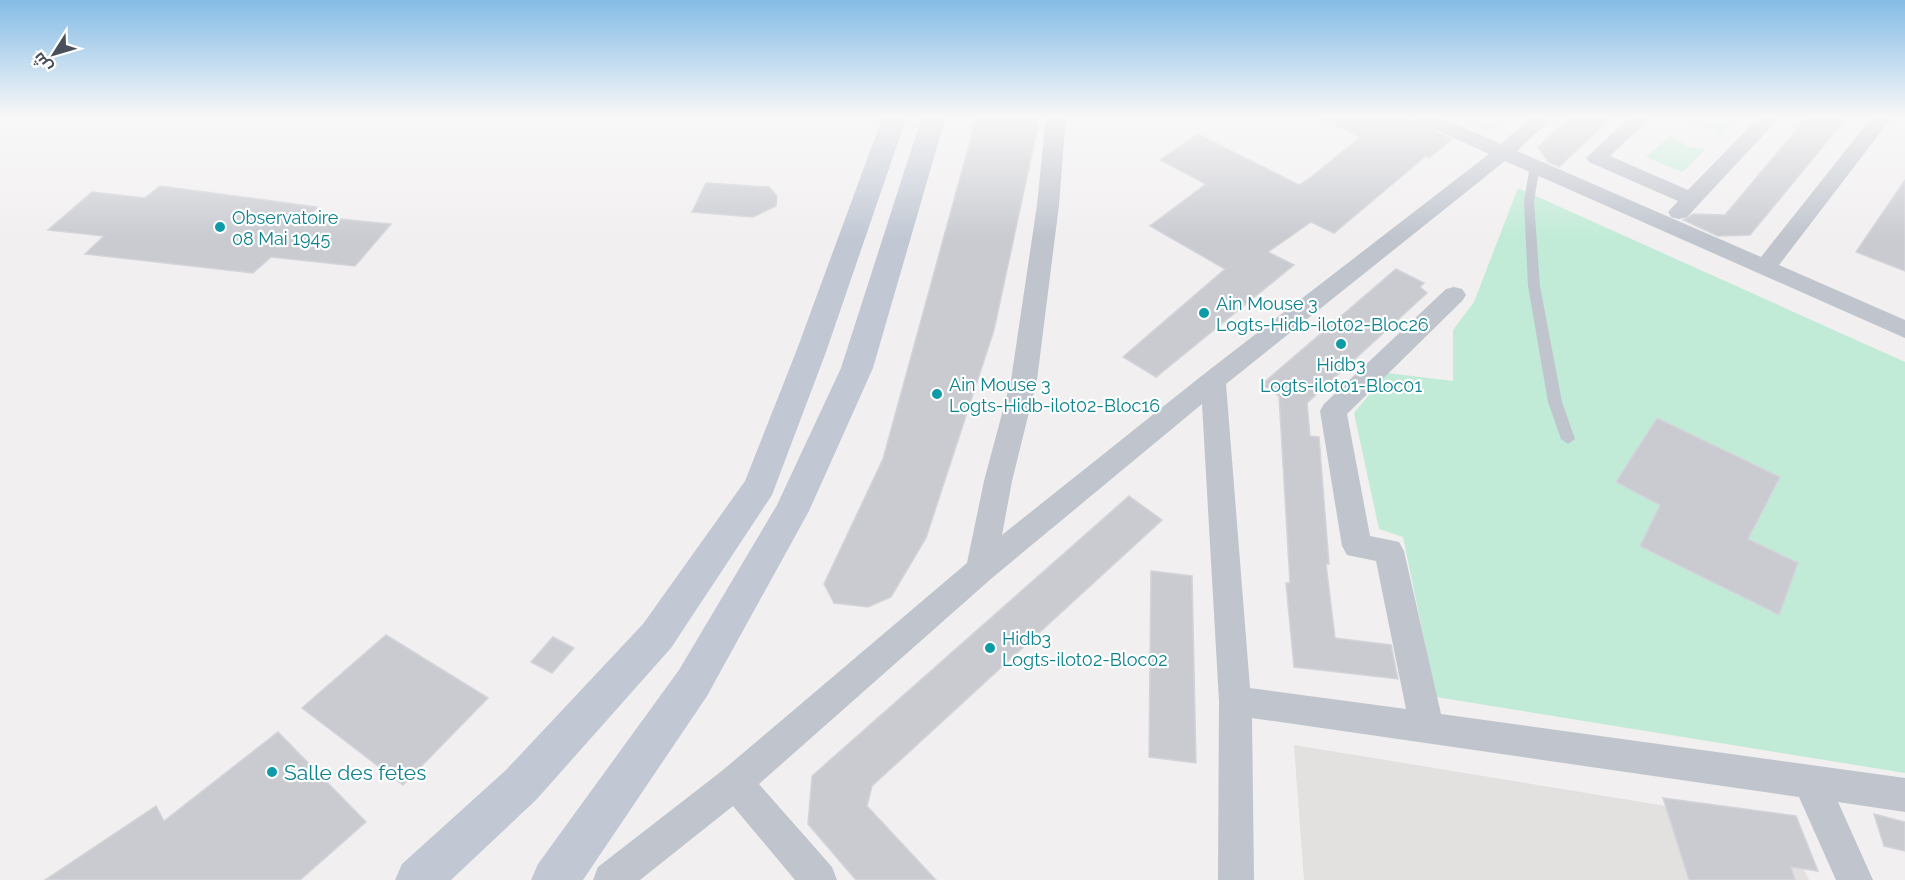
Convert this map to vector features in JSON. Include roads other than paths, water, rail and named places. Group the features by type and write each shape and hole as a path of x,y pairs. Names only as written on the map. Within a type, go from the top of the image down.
{"street":[{"path":"418,880 521,785 657,636 760,486 812,352 881,157"},
{"path":"554,880 693,683 792,511 857,368 921,157"},
{"path":"981,569 998,482 1024,380 1052,157"},
{"path":"611,880 735,782 981,569 1213,381 1498,157"},
{"path":"1516,157 1905,330"},
{"path":"1597,157 1692,199"},
{"path":"1668,224 1732,157"},
{"path":"1766,267 1846,157"},
{"path":"1427,728 1389,551 1357,546 1333,411 1454,295"},
{"path":"1213,381 1235,701 1236,880"},
{"path":"1235,701 1905,795"},
{"path":"735,782 819,880"},
{"path":"1810,782 1855,880"}],"lane":[{"path":"1535,165 1529,201 1534,286 1555,402 1568,439"}],"place":[{"name":"Observatoire 08 Mai 1945","path":"220,227"},
{"name":"Ain Mouse 3 Logts-Hidb-ilot02-Bloc26","path":"1204,313"},
{"name":"Hidb3 Logts-ilot01-Bloc01","path":"1341,344"},
{"name":"Ain Mouse 3 Logts-Hidb-ilot02-Bloc16","path":"937,394"},
{"name":"Hidb3 Logts-ilot02-Bloc02","path":"990,648"},
{"name":"Salle des fetes","path":"272,772"}]}
